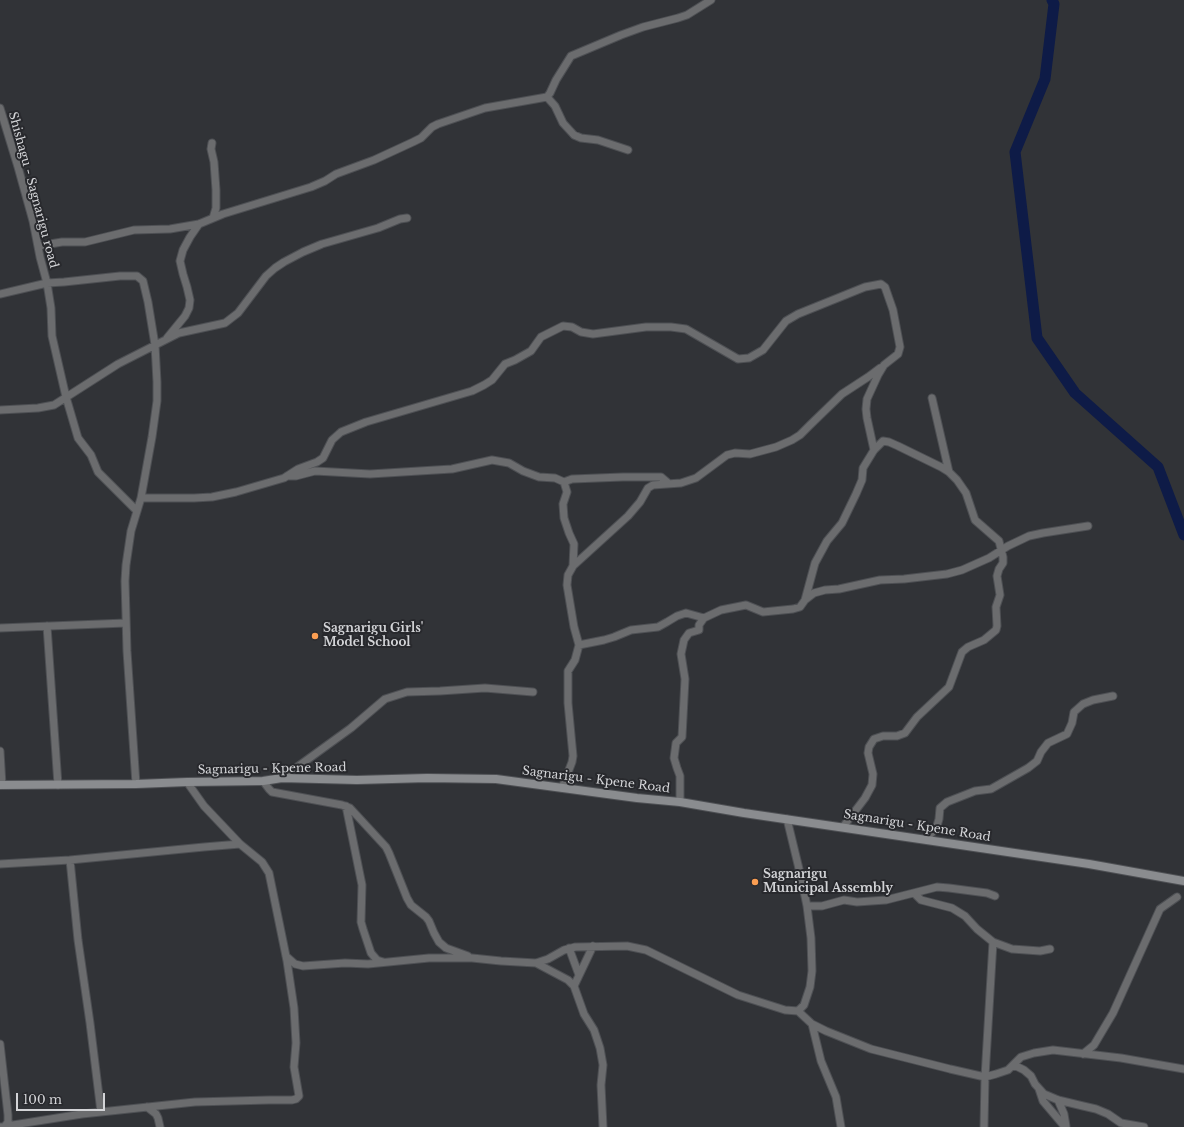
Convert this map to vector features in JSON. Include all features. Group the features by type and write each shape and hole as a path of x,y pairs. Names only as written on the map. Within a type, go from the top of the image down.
{"street":[{"path":"38,246 62,242 85,242 134,230 170,229 199,224 213,218 319,184 336,174 374,160 421,138 432,127 438,124 486,108 547,97 571,56 643,27 687,15 711,0"},
{"path":"547,97 555,106 563,123 574,135 581,138 598,140 628,150"},
{"name":"Shishagu - Sagnarigu road","path":"0,108 33,221 47,283 120,276 136,276 143,281 155,345 157,401 141,498 131,531 126,565 127,651 136,784"},
{"path":"212,143 211,148 214,162 216,190 216,208 213,218"},
{"path":"0,410 54,405 118,364 179,333 225,323 238,313 266,276 284,262 322,244 407,218"},
{"path":"165,340 185,316 189,308 190,300 188,286 180,261 186,244 199,224"},
{"path":"0,294 47,283 51,308 52,336 66,397 78,438 91,455 98,472 137,511"},
{"path":"141,498 212,498 284,478 298,469 317,462 323,458 332,440 340,432 366,422 472,391 484,385 492,380 505,364 531,351 541,337 562,326 572,326 581,332 593,334 651,327 686,329 738,359 749,358 763,350 786,321 798,314 865,287 881,284 884,286 889,297 900,347 898,354 868,377 842,394 800,435 792,440 776,447 750,454 735,453 727,455 696,478 680,483 653,485 648,488 640,502 628,516 573,566 568,574 567,585 574,627 579,645 575,660 568,672 573,756 562,788"},
{"path":"874,450 867,418 867,399 884,365"},
{"path":"932,398 949,472"},
{"path":"805,600 816,563 827,541 842,523 862,480 863,468 874,450 883,441 889,442 949,472 963,488 975,520 998,542 1002,551 1004,563 999,569 997,576 1000,595 996,607 996,630 984,640 962,652 949,686 917,718 905,733 897,736 883,736 874,739 869,747 868,753 873,774 872,785 865,798 843,827"},
{"path":"287,476 296,476 315,471 370,474 452,469 492,460 509,463 539,476 555,478 564,482 572,479 661,477 668,483"},
{"path":"564,482 567,492 563,504 564,518 574,544 573,566"},
{"path":"680,802 680,776 676,768 674,758 676,743 682,737 685,679 681,654 684,640 689,634 699,630 699,625 704,618 721,610 746,605 763,612 793,609 800,607 805,600 814,593 826,590 839,589 880,580 947,574 962,570 989,558 1008,546 1029,536 1043,532 1088,526"},
{"path":"579,645 614,638 631,630 658,627 677,616 686,613 704,618"},
{"path":"0,628 126,622"},
{"path":"47,626 58,785"},
{"path":"282,778 351,728 385,699 407,692 485,688 533,692"},
{"path":"926,839 936,829 940,808 947,802 975,791 991,789 1017,775 1037,761 1041,752 1048,743 1068,734 1074,712 1083,704 1097,699 1113,696"},
{"path":"0,751 1,786"},
{"name":"Sagnarigu - Kpene Road","path":"1,786 136,784 263,780 282,778 357,780 426,778 496,779 637,798 680,802 744,813 1089,864 1184,881"},
{"path":"263,780 272,792 350,808 386,847 407,898 411,905 426,917 439,942 446,948 472,958"},
{"path":"3,1127 101,1112 147,1107 195,1102 292,1100 299,1096 294,1067 296,1043 294,1008 286,956 269,873 262,862 240,844 204,806 187,782"},
{"path":"346,806 362,885 361,922 373,956 377,960 383,962"},
{"path":"786,819 801,877 812,938 812,971 810,987 804,1005 798,1011"},
{"path":"0,864 70,860 240,844"},
{"path":"70,860 78,940 101,1112"},
{"path":"807,906 822,906 844,900 857,902 886,900 936,888 987,893 995,896"},
{"path":"914,893 921,900 952,908 965,916 977,929 993,942 1012,949 1040,951 1050,949"},
{"path":"1083,1054 1094,1045 1113,1013 1160,908 1177,897"},
{"path":"984,1127 985,1077 993,942"},
{"path":"286,956 295,964 303,966 345,963 368,964 429,958 472,958 536,963 575,946 628,946 646,950 738,995 785,1010 798,1011 812,1024 872,1049 985,1077 1008,1070 1021,1057 1053,1050 1121,1058 1184,1069"},
{"path":"574,986 593,946"},
{"path":"569,948 579,975"},
{"path":"536,963 568,980 574,986 584,1014 594,1030 603,1064 601,1086 603,1127"},
{"path":"812,1024 821,1061 836,1098 841,1127"},
{"path":"0,1044 8,1115 8,1122 3,1127"},
{"path":"1014,1065 1024,1070 1031,1076 1039,1090 1044,1094 1058,1100 1096,1109 1108,1114 1121,1125 1144,1127"},
{"path":"1039,1090 1043,1101 1065,1127"},
{"path":"1058,1100 1064,1114 1065,1127"},
{"path":"147,1107 156,1114 160,1127"}],"waterway":[{"path":"1052,0 1054,4 1045,79 1015,152 1037,338 1075,393 1158,467 1184,535"}],"place":[{"name":"Sagnarigu Girls' Model School","path":"315,636"},
{"name":"Sagnarigu Municipal Assembly","path":"755,882"}]}
